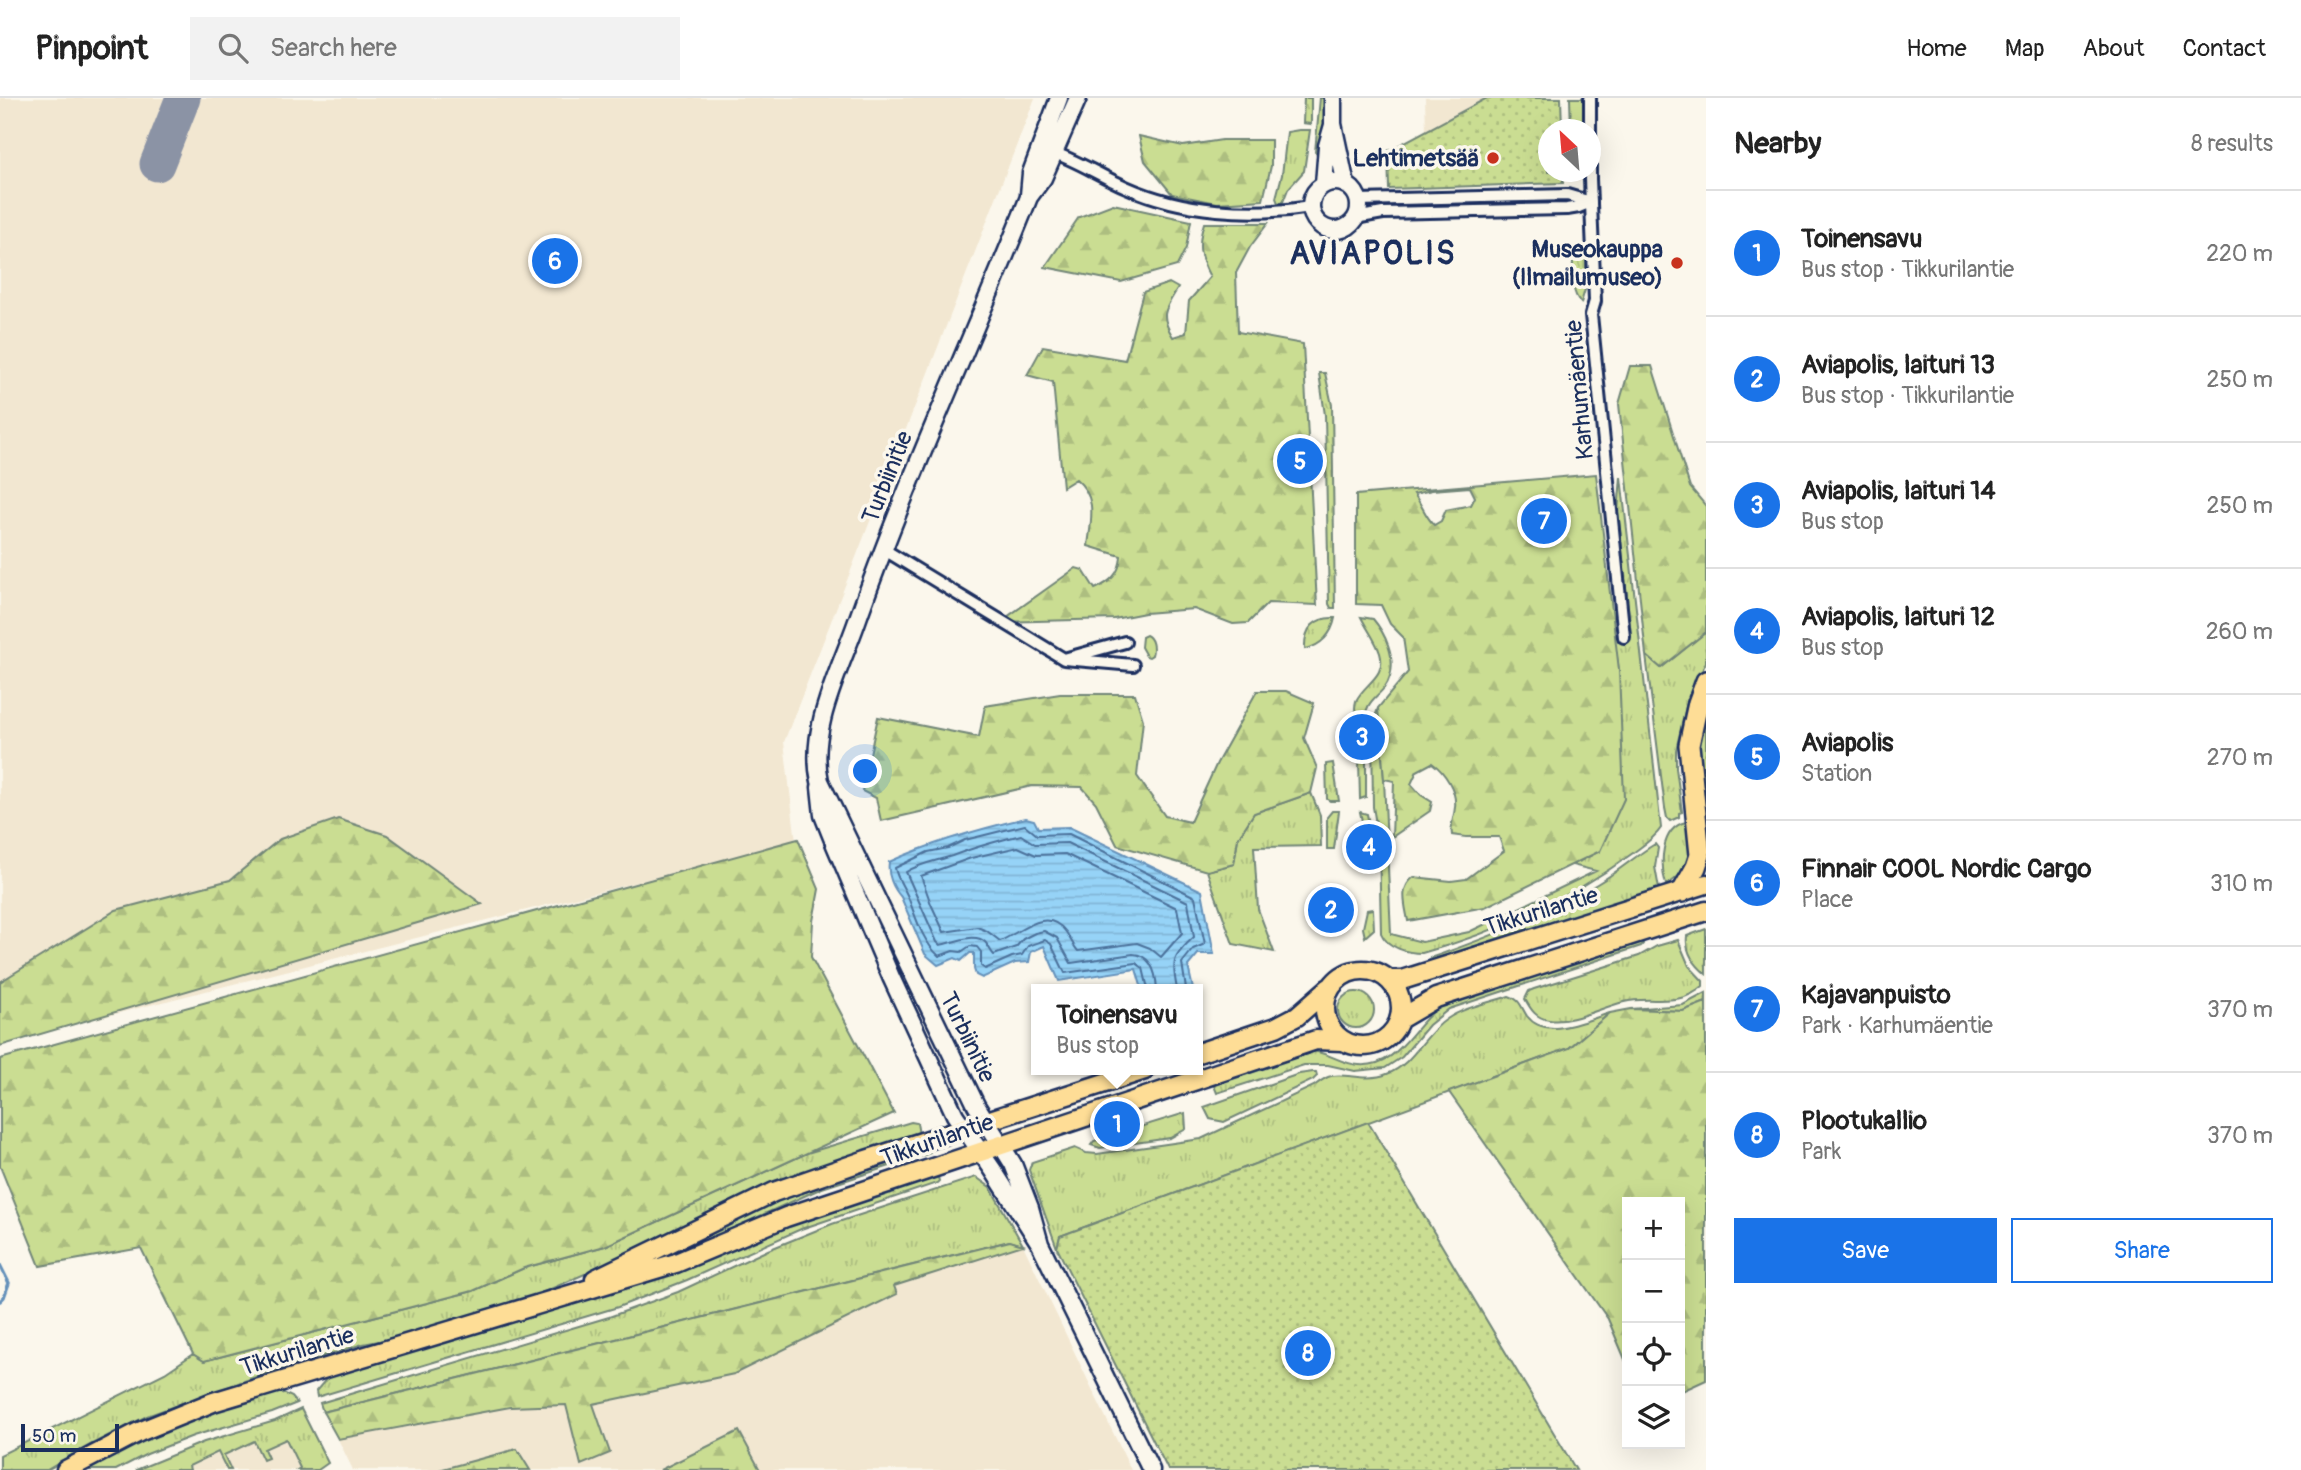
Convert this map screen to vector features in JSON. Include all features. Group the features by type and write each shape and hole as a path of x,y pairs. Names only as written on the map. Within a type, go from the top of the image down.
{"highway":[{"path":"1682,892 1700,855 1689,745 1706,681"},
{"path":"1695,799 1706,834"}],"main road":[{"name":"Tikkurilantie","path":"1390,980 1402,980 1706,884"},
{"name":"Tikkurilantie","path":"1400,1019 1436,998 1706,911"},
{"path":"1203,1051 1276,1027 1297,1016 1343,975 1360,970 1380,973 1390,980 1401,1001 1400,1019 1392,1034 1381,1042 1368,1046 1355,1046 1342,1041 1333,1032 1325,1015 1329,988"},
{"name":"Tikkurilantie","path":"66,1470 139,1432 213,1402 676,1263 786,1217 1316,1040 1342,1041"},
{"name":"Tikkurilantie","path":"551,1301 774,1192 1130,1075"}],"street":[{"name":"Turbiinitie","path":"1040,1244 1017,1173 1002,1144 976,1105 820,781 816,763 817,742 828,703 883,549 1029,197 1043,178 1059,98"},
{"name":"Turbiinitie","path":"1047,150 1078,98"},
{"path":"1333,98 1333,124 1346,185"},
{"name":"Karhumäentie","path":"1590,98 1595,301 1591,315 1624,637"},
{"path":"1324,184 1327,146 1333,124"},
{"path":"1047,150 1164,202 1267,211 1311,207"},
{"path":"1339,182 1346,185 1358,200 1355,218 1349,225 1333,230 1319,224 1311,207 1315,191 1324,184 1339,182"},
{"path":"1358,200 1567,195 1591,202"},
{"path":"1355,218 1383,213 1567,209 1591,202"},
{"path":"883,549 1064,659 1133,665"},
{"path":"1064,659 1125,642"},
{"name":"Turbiinitie","path":"820,781 819,798 835,845 891,977 955,1115 1040,1244"},
{"path":"1040,1244 1151,1470"}],"shaded area":[{"path":"0,98 1035,98 784,742 796,842 0,1043"},
{"path":"1425,98 1487,98 1426,131"},
{"path":"1023,1245 1131,1470 353,1470 338,1439 510,1407 566,1405 581,1465 592,1404 734,1374 897,1293 893,1286"},
{"path":"274,1426 315,1458 320,1470 151,1470"}],"green space":[{"path":"1304,98 1311,98 1311,124 1303,123"},
{"path":"1320,98 1327,98 1321,155 1315,152"},
{"path":"1487,98 1561,98 1562,119 1538,119 1538,182 1563,183 1389,189 1388,151"},
{"path":"1570,98 1583,98 1584,119 1571,119"},
{"path":"1310,130 1304,171 1288,189 1283,202 1278,203 1276,198 1282,175 1287,132"},
{"path":"1139,136 1183,146 1222,140 1271,140 1271,166 1263,200 1217,203 1172,194 1145,161"},
{"path":"1113,204 1191,221 1186,248 1177,266 1121,282 1045,267 1079,217"},
{"path":"1204,223 1268,223 1250,247 1236,273 1238,332 1303,344 1317,605 1268,603 1248,623 1233,624 1194,609 1145,613 1114,619 1000,622 1076,568 1083,570 1095,589 1101,586 1117,572 1121,556 1088,546 1091,510 1088,494 1076,479 1063,487 1053,382 1027,375 1043,346 1125,360 1143,292 1169,283 1178,288 1165,312 1166,323 1173,337 1186,333 1189,301 1210,277 1200,250"},
{"path":"1586,258 1586,286 1581,303 1574,288 1573,259"},
{"path":"1630,366 1652,366 1690,487 1706,506 1706,632 1661,668 1646,655 1619,404"},
{"path":"1319,373 1325,373 1332,405 1335,608 1331,608 1329,604 1325,415"},
{"path":"1596,474 1619,670 1624,799 1600,851 1485,907 1408,921 1405,891 1414,877 1451,881 1466,879 1504,851 1499,837 1452,835 1454,795 1446,777 1432,763 1417,771 1411,784 1432,802 1430,811 1392,837 1394,781 1384,779 1378,708 1408,672 1403,637 1390,624 1381,605 1356,604 1356,495","holes":["1470,487 1475,497 1471,505 1446,510 1441,521 1434,525 1414,494"]},
{"path":"1621,477 1661,828 1648,842 1585,885 1532,912 1477,935 1422,953 1398,949 1381,933 1379,841 1373,807 1372,726 1378,708 1391,934 1422,942 1469,932 1596,871 1572,865 1600,851 1619,670 1614,636 1631,635 1618,512"},
{"path":"1361,617 1373,619 1382,631 1392,661 1387,684 1370,703 1364,729 1358,729 1356,701 1378,674 1381,661 1378,648"},
{"path":"1335,618 1325,638 1305,649 1306,635 1312,625 1322,619"},
{"path":"1706,632 1706,662 1686,706 1676,750 1682,812 1679,817 1670,821 1665,808 1646,655 1661,668"},
{"path":"1146,635 1153,646 1152,655 1149,657 1141,647 1142,637"},
{"path":"1257,691 1286,691 1314,703 1304,738 1317,768 1311,793 1254,813 1238,838 1234,864 1207,871 1117,845 1096,803 1082,787 1032,786 881,821 876,798 862,791 878,717 979,737 985,706 1060,694 1135,694 1143,720 1137,776 1165,816 1190,822 1217,763"},
{"path":"1706,695 1705,807 1699,751 1700,724"},
{"path":"1359,760 1366,760 1366,797 1360,799"},
{"path":"1333,763 1339,801 1327,799 1326,764"},
{"path":"1311,793 1320,815 1321,846 1254,847 1258,909 1274,952 1233,944 1207,871 1234,864 1238,838 1254,813"},
{"path":"1332,811 1339,811 1334,849 1327,849 1327,817"},
{"path":"1360,812 1367,814 1372,839 1366,839"},
{"path":"338,819 387,835 482,904 0,1046 0,982 116,910 230,880 280,839"},
{"path":"1686,822 1690,842 1689,858 1682,872 1666,885 1664,848 1671,832"},
{"path":"798,839 819,889 813,921 811,957 894,1113 605,1246 524,1268 473,1291 204,1361 193,1354 141,1248 40,1266 0,1166 0,1059"},
{"path":"1655,844 1658,848 1655,867 1659,889 1432,964 1430,958 1516,925 1577,896"},
{"path":"1373,909 1374,929 1365,937 1363,928 1367,910"},
{"path":"1706,929 1706,974 1691,957 1687,936"},
{"path":"1642,940 1641,946 1449,1009 1429,1025 1402,1057 1385,1068 1355,1071 1328,1065 1304,1065 1217,1093 1213,1083 1311,1051 1359,1065 1385,1060 1441,1006"},
{"path":"1678,940 1689,966 1703,981 1703,986 1684,997 1624,1002 1557,1021 1537,1015 1525,999 1529,991 1534,989 1639,956 1657,946"},
{"path":"1356,992 1368,998 1374,1010 1368,1022 1356,1028 1344,1022 1338,1010 1344,998"},
{"path":"1706,993 1706,1002 1683,1011 1631,1009 1683,1005"},
{"path":"1509,996 1518,1001 1535,1023 1545,1027 1567,1027 1610,1013 1569,1048 1060,1236 1057,1248 1029,1170 1032,1162 1075,1148 1097,1154 1201,1139 1328,1077 1370,1077 1387,1074 1405,1063 1447,1019 1469,1008"},
{"path":"1706,1002 1706,1380 1685,1390 1685,1197 1622,1197 1622,1352 1608,1319 1449,1092 1569,1048 1610,1013 1631,1009 1683,1011"},
{"path":"1316,1072 1317,1076 1313,1080 1224,1122 1210,1119 1204,1107 1299,1074"},
{"path":"1185,1113 1186,1129 1170,1138 1100,1148 1091,1145 1094,1141"},
{"path":"911,1122 917,1123 919,1134 745,1196 644,1248 537,1295 417,1334 363,1344 264,1374 147,1416 47,1470 0,1470 0,1455 165,1373 193,1354 204,1361 473,1291 524,1268 605,1246 807,1153"},
{"path":"1368,1122 1576,1470 1168,1470 1057,1248 1060,1236"},
{"path":"929,1148 930,1153 822,1188 667,1258 665,1252 777,1200"},
{"path":"937,1173 937,1183 801,1229 687,1280 618,1307 317,1397 316,1391 328,1377 660,1278 794,1221"},
{"path":"976,1177 990,1187 1023,1245 1009,1241 323,1412 320,1403 609,1317 678,1292 832,1224"},
{"path":"1010,1241 1023,1245 894,1286 897,1294 734,1374 593,1404 610,1453 581,1465 566,1405 510,1407 338,1439 323,1412"},
{"path":"279,1391 292,1397 297,1403 193,1436 147,1454 116,1470 86,1470 149,1436 208,1413"},
{"path":"301,1409 328,1463 318,1470 297,1470 300,1468 286,1439 264,1449 268,1458 263,1460 254,1441 224,1455 231,1470 227,1470 218,1452 189,1466 190,1470 136,1470 204,1442 275,1421"},
{"path":"739,1431 760,1470 660,1470"},
{"path":"517,1449 530,1470 439,1470"}],"water":[{"path":"1026,818 1034,820 1038,828 1069,827 1202,891 1214,954 1198,954 1188,966 1192,984 1140,984 1136,969 1059,981 1044,946 1031,952 1029,962 1015,963 982,978 976,975 974,969 974,953 961,961 955,958 938,965 925,954 901,897 891,881 889,862 922,848"}],"waterway":[{"path":"0,1265 9,1283 0,1301"}],"taxiway":[{"path":"157,164 183,98"}],"place":[{"name":"Lehtimetsää","path":"1493,158"},
{"name":"Finnair COOL Nordic Cargo","path":"555,261"},
{"name":"Museokauppa (Ilmailumuseo)","path":"1677,263"},
{"name":"Aviapolis","path":"1300,461"},
{"name":"Kajavanpuisto","path":"1544,521"},
{"name":"Aviapolis, laituri 14","path":"1362,737"},
{"name":"Aviapolis, laituri 12","path":"1369,847"},
{"name":"Aviapolis, laituri 13","path":"1331,910"},
{"name":"Toinensavu","path":"1117,1124"},
{"name":"Plootukallio","path":"1308,1353"}],"district":[{"name":"AVIAPOLIS","path":"1373,253"}]}
